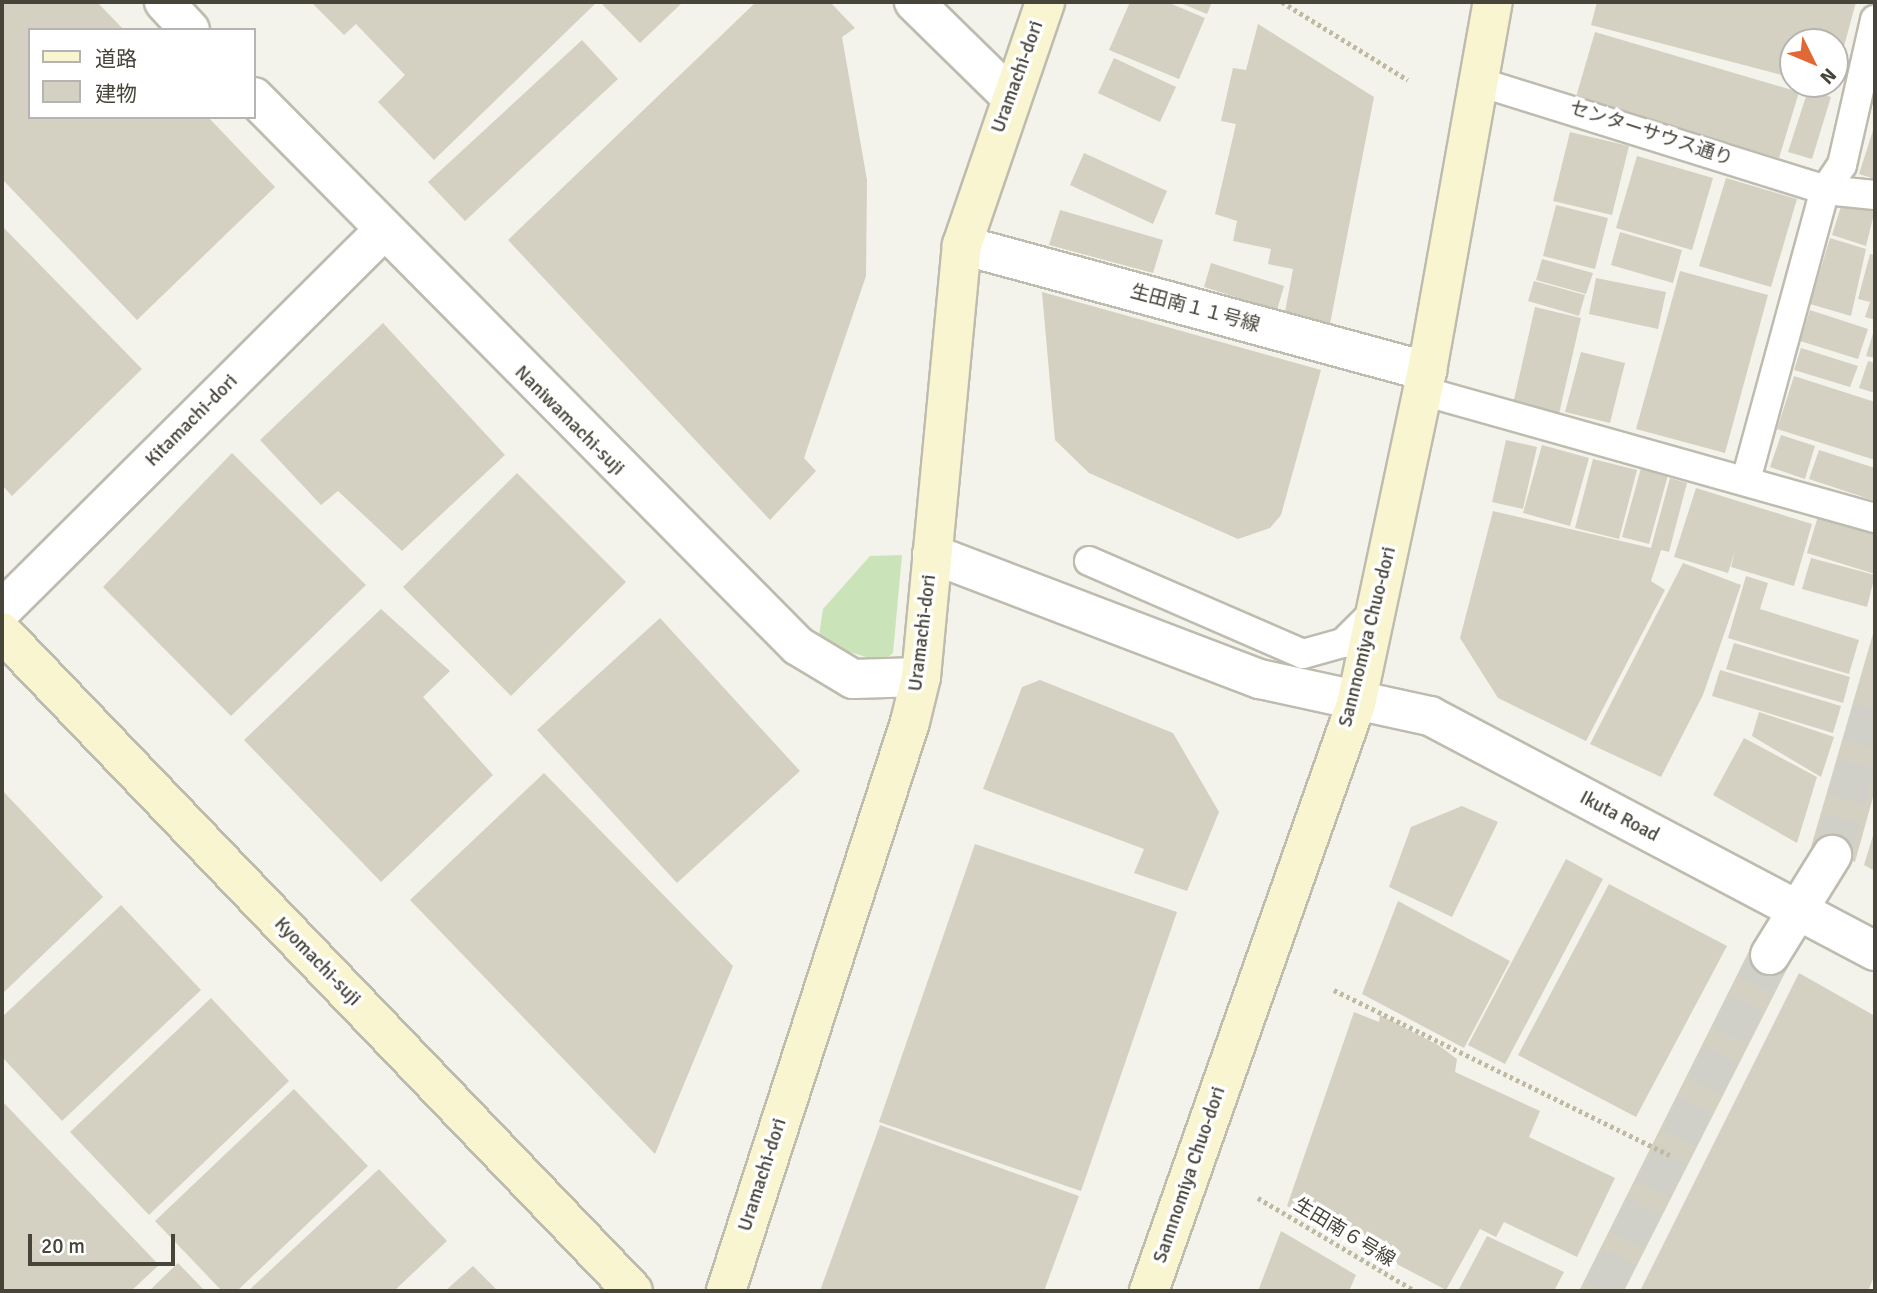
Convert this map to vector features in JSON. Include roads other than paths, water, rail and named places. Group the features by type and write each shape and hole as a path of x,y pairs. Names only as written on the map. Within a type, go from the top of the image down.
{"street":[{"path":"164,2 188,28"},
{"path":"914,2 1009,95"},
{"name":"Uramachi-dori","path":"726,1291 921,677 962,245 1009,95 1045,2"},
{"name":"Sannnomiya Chuo-dori","path":"1149,1291 1356,704 1379,607 1425,381 1476,81 1493,2"},
{"name":"Naniwamachi-suji","path":"256,99 382,232 798,646 852,679 921,677"},
{"name":"Kitamachi-dori","path":"2,610 382,232"},
{"name":"生田南１１号線","path":"962,245 1425,381"},
{"name":"Ikuta Road","path":"933,554 1260,679 1356,704 1430,716 1798,914 1875,951"},
{"name":"Kyomachi-suji","path":"2,632 633,1291"},
{"path":"1770,955 1798,914 1832,855"}],"lane":[{"path":"1745,480 1825,190 1842,165 1875,20"},
{"name":"センターサウス通り","path":"1476,81 1825,190 1875,195"},
{"path":"1425,381 1875,519"},
{"path":"1089,561 1303,654 1343,643 1379,607"}],"tunnel":[{"path":"1832,855 1875,696"},
{"path":"1602,1291 1770,955"}]}
